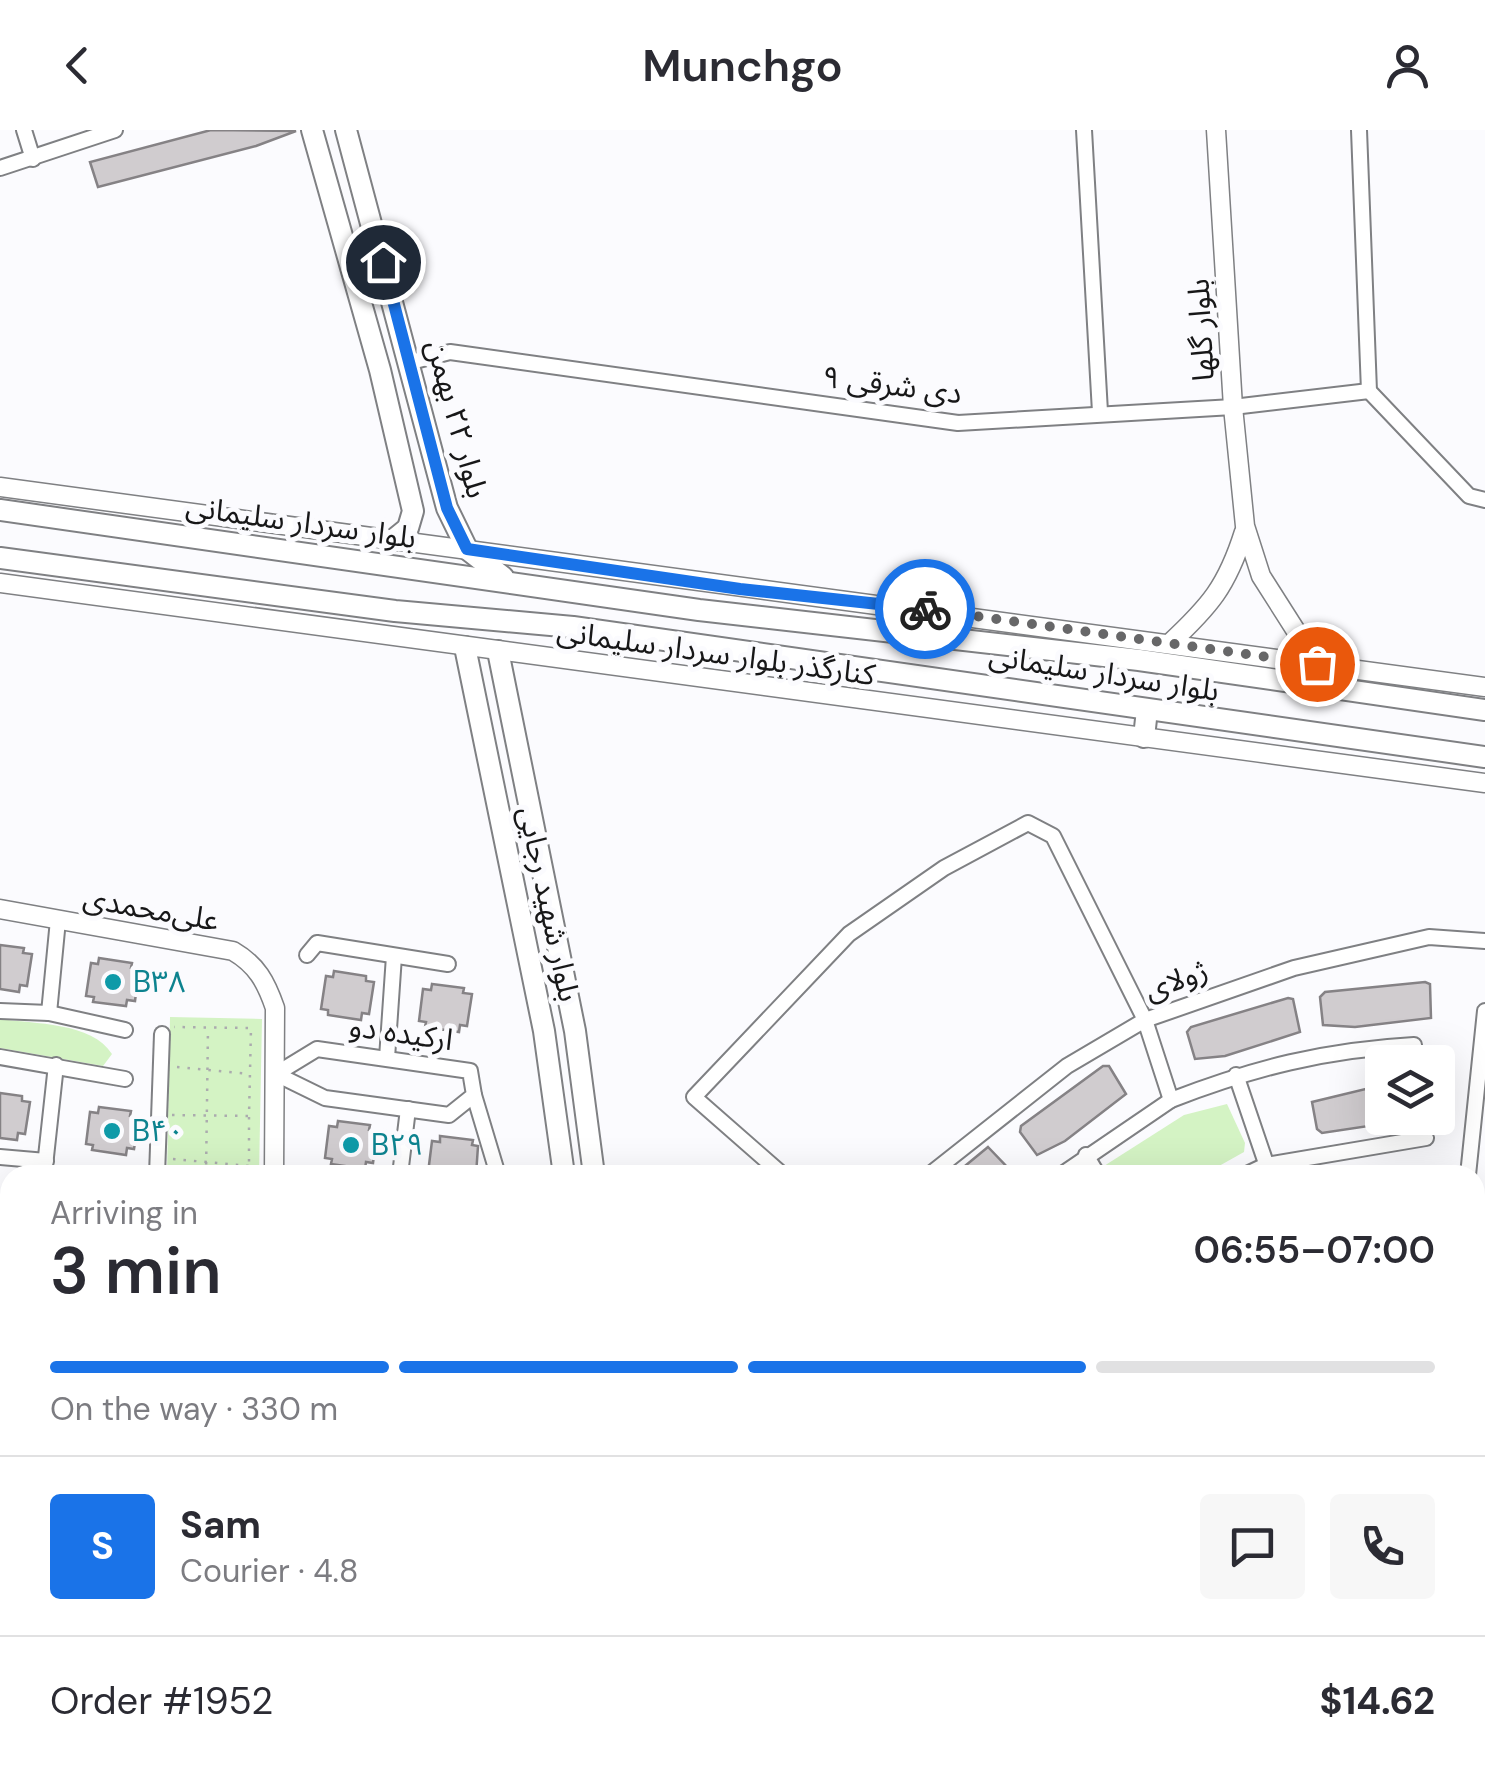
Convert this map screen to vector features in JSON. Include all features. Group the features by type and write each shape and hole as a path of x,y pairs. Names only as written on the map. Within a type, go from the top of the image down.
{"main road":[{"name":"بلوار ۲۲ بهمن","path":"312,130 380,370 414,511"},
{"name":"بلوار ۲۲ بهمن","path":"346,130 447,508 467,549"},
{"path":"392,540 408,528 414,511 427,517 447,508"},
{"name":"بلوار سردار سلیمانی","path":"0,510 774,619 1139,660 1485,709"},
{"path":"467,549 512,582"},
{"name":"بلوار سردار سلیمانی","path":"0,558 760,654 1485,757"},
{"path":"760,654 776,648 780,640 782,634 774,619"},
{"path":"833,626 824,633 817,648 834,664"},
{"name":"بلوار شهید رجایی","path":"465,648 544,1031 563,1165"},
{"name":"بلوار شهید رجایی","path":"498,651 575,1031 593,1165"},
{"path":"1144,737 1148,710"},
{"path":"494,790 514,781 526,788"}],"street":[{"path":"24,130 32,158"},
{"path":"0,168 115,130"},
{"path":"1084,130 1100,412"},
{"name":"بلوار گلها","path":"1216,130 1232,407 1245,526 1261,576 1317,664"},
{"path":"1359,130 1369,391 1469,496 1485,500"},
{"name":"۹ دی شرقی","path":"410,362 450,352 958,423 1232,407 1369,391"},
{"path":"0,487 1485,687"},
{"name":"بلوار گلها","path":"1169,644 1216,599 1231,572 1245,526"},
{"path":"26,561 63,590"},
{"name":"کنارگذر بلوار سردار سلیمانی","path":"0,583 1485,783"},
{"path":"1456,683 1485,709"},
{"path":"772,1165 694,1097 849,934 944,868 1028,823 1053,836 1145,1020 1171,1100"},
{"name":"علی‌محمدی","path":"0,909 233,951 249,960 268,987 275,1008 274,1165"},
{"path":"49,1013 58,920"},
{"name":"ژولای","path":"941,1165 1066,1066 1145,1020 1294,968 1428,937 1485,941"},
{"path":"307,955 317,943 448,964"},
{"path":"386,1058 394,956"},
{"path":"0,1010 49,1013 125,1030"},
{"path":"1469,1165 1485,1011"},
{"path":"158,1165 165,1030"},
{"path":"1074,1165 1171,1100 1236,1075 1342,1049 1365,1048"},
{"name":"ارکیده دو","path":"317,1049 470,1071 474,1096 449,1115 325,1098 276,1074 317,1049"},
{"path":"0,1057 125,1079"},
{"path":"45,1165 56,1065"},
{"path":"1236,1075 1266,1165"},
{"path":"474,1096 495,1165"},
{"path":"401,1165 408,1109"},
{"path":"1293,1165 1426,1138"},
{"path":"1086,1156 1092,1165"},
{"path":"0,1157 33,1165"}],"path":[{"path":"206,1162 208,1028"},
{"path":"165,1030 251,1028 250,1165"},
{"path":"167,1066 250,1074"},
{"path":"166,1114 249,1116"},
{"path":"166,1158 239,1165"}],"green space":[{"path":"170,1017 262,1019 259,1165 167,1165"},
{"path":"0,1019 77,1030 103,1044 112,1054 103,1066 0,1048"},
{"path":"1227,1104 1245,1143 1244,1152 1221,1165 1106,1165 1184,1115"}],"building":[{"path":"211,130 296,131 256,146 98,187 90,162"},
{"path":"0,945 24,948 23,953 32,954 27,986 20,985 19,992 0,989"},
{"name":"B۳۸","path":"99,958 132,963 131,968 139,969 135,1001 127,1000 126,1006 93,1002 94,997 86,996 91,963 98,964"},
{"path":"334,971 366,976 366,981 374,982 369,1014 362,1013 361,1020 328,1015 328,1010 321,1009 326,976 333,977"},
{"path":"432,984 464,988 463,993 472,994 467,1026 460,1025 459,1032 425,1027 426,1022 419,1021 423,989 431,990"},
{"path":"1430,984 1431,1018 1355,1027 1323,1025 1320,997 1325,992"},
{"path":"1293,999 1300,1032 1225,1056 1195,1059 1187,1032 1191,1027"},
{"path":"1103,1066 1109,1066 1126,1094 1065,1141 1037,1155 1020,1132 1021,1126"},
{"path":"1365,1089 1365,1127 1322,1133 1317,1129 1312,1102"},
{"path":"0,1093 22,1096 22,1101 30,1102 25,1134 18,1133 17,1140 0,1138"},
{"name":"B۴۰","path":"99,1107 131,1111 130,1116 139,1117 134,1149 127,1148 126,1155 92,1150 93,1145 86,1144 90,1112 98,1113"},
{"name":"B۲۹","path":"338,1121 370,1125 369,1130 377,1131 373,1163 338,1165 325,1158 329,1126 337,1127"},
{"path":"440,1136 473,1140 472,1145 478,1146 477,1165 429,1165 432,1141 440,1142"},
{"path":"988,1147 1005,1165 966,1165"}],"way so far":[{"path":"925,609 1317,664"}],"place":[{"name":"B۳۸","path":"113,982"},
{"name":"B۴۰","path":"112,1131"},
{"name":"B۲۹","path":"351,1145"}],"route":[{"path":"383,262 447,508 467,549 740,589 925,609"}]}
